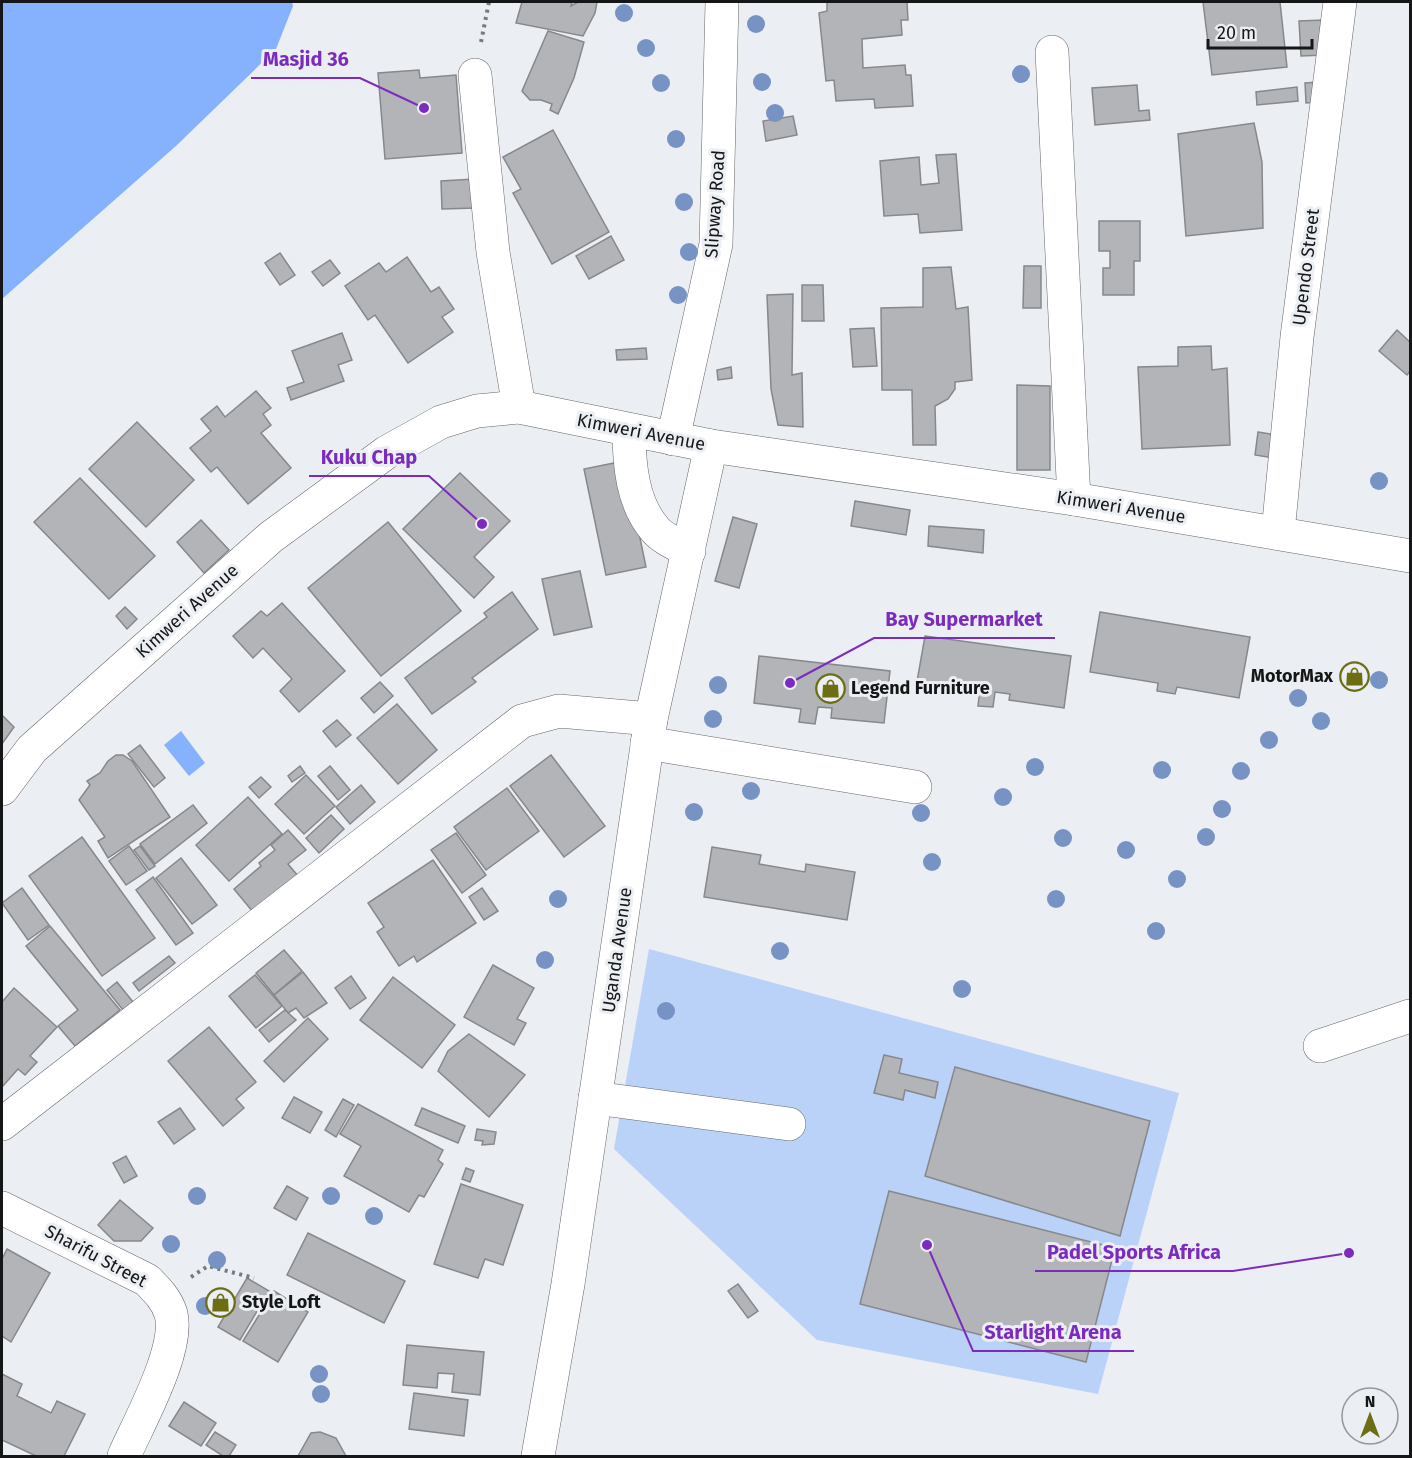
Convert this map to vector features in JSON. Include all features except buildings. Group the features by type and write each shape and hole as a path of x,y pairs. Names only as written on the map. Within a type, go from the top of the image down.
{"street":[{"name":"Slipway Road","path":"673,439 716,244 722,2"},
{"name":"Upendo Street","path":"1278,532 1297,337 1340,2"},
{"path":"1052,52 1074,499"},
{"path":"475,75 493,252 519,407"},
{"name":"Kimweri Avenue","path":"2,789 32,749 271,537 387,452 441,422 477,411 519,407 711,446 1074,499 1410,556"},
{"path":"629,430 630,462 644,512 655,530 689,551"},
{"name":"Uganda Avenue","path":"538,1456 568,1284 649,731 711,446"},
{"path":"2,1124 522,721 558,711 915,788"},
{"path":"1320,1046 1410,1016"},
{"path":"595,1098 789,1124"},
{"name":"Sharifu Street","path":"2,1208 147,1280 162,1295 171,1313 173,1334 171,1343 124,1456"}],"path":[{"path":"475,75 489,2"},
{"path":"162,1295 208,1266 254,1278"}],"shaded area":[{"path":"649,949 1179,1093 1098,1394 817,1340 614,1149"}],"water":[{"path":"2,2 292,2 293,6 276,49 177,145 2,299"},
{"path":"181,731 205,763 189,776 164,745"}],"place":[{"name":"Masjid 36","path":"424,108"},
{"name":"Kuku Chap","path":"482,524"},
{"name":"MotorMax","path":"1354,676"},
{"name":"Bay Supermarket","path":"790,683"},
{"name":"Legend Furniture","path":"830,688"},
{"name":"Starlight Arena","path":"927,1245"},
{"name":"Padel Sports Africa","path":"1349,1253"},
{"name":"Style Loft","path":"221,1302"}]}
